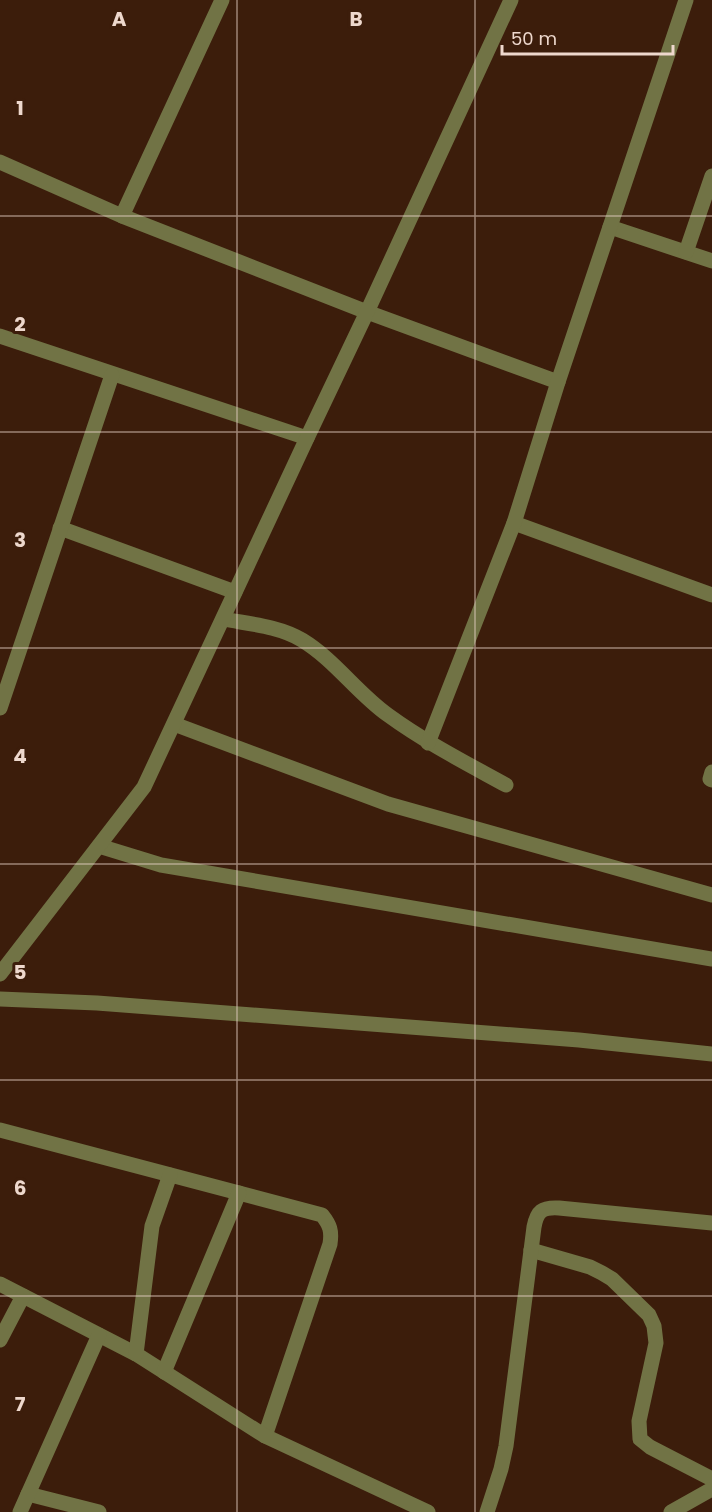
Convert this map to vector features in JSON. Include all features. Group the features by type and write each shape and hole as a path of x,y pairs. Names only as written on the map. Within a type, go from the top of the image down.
{"street":[{"path":"122,216 222,0"},
{"path":"0,974 144,787 511,0"},
{"path":"428,743 514,524 558,382 686,0"},
{"path":"0,162 122,216 367,312 558,382"},
{"path":"686,252 712,176"},
{"path":"610,227 712,261"},
{"path":"0,336 307,438"},
{"path":"0,708 112,375"},
{"path":"514,524 712,596"},
{"path":"60,528 235,592"},
{"path":"223,619 282,631 300,639 318,652 386,714 428,743 506,785"},
{"path":"174,724 388,804 712,895"},
{"path":"712,772 710,779 712,780"},
{"path":"99,846 161,865 712,959"},
{"path":"0,999 108,1003 579,1040 712,1054"},
{"path":"0,1130 322,1215 329,1223 330,1244 265,1436"},
{"path":"136,1354 152,1226 170,1175"},
{"path":"164,1372 239,1193"},
{"path":"487,1512 506,1446 538,1212 550,1207 712,1223"},
{"path":"531,1250 590,1267 602,1273 644,1308 654,1326 656,1343 639,1421 640,1439 650,1447 712,1479"},
{"path":"0,1284 136,1354 265,1436 428,1512"},
{"path":"0,1340 23,1296"},
{"path":"20,1512 99,1335"},
{"path":"671,1512 712,1489"},
{"path":"28,1494 99,1512"}]}
